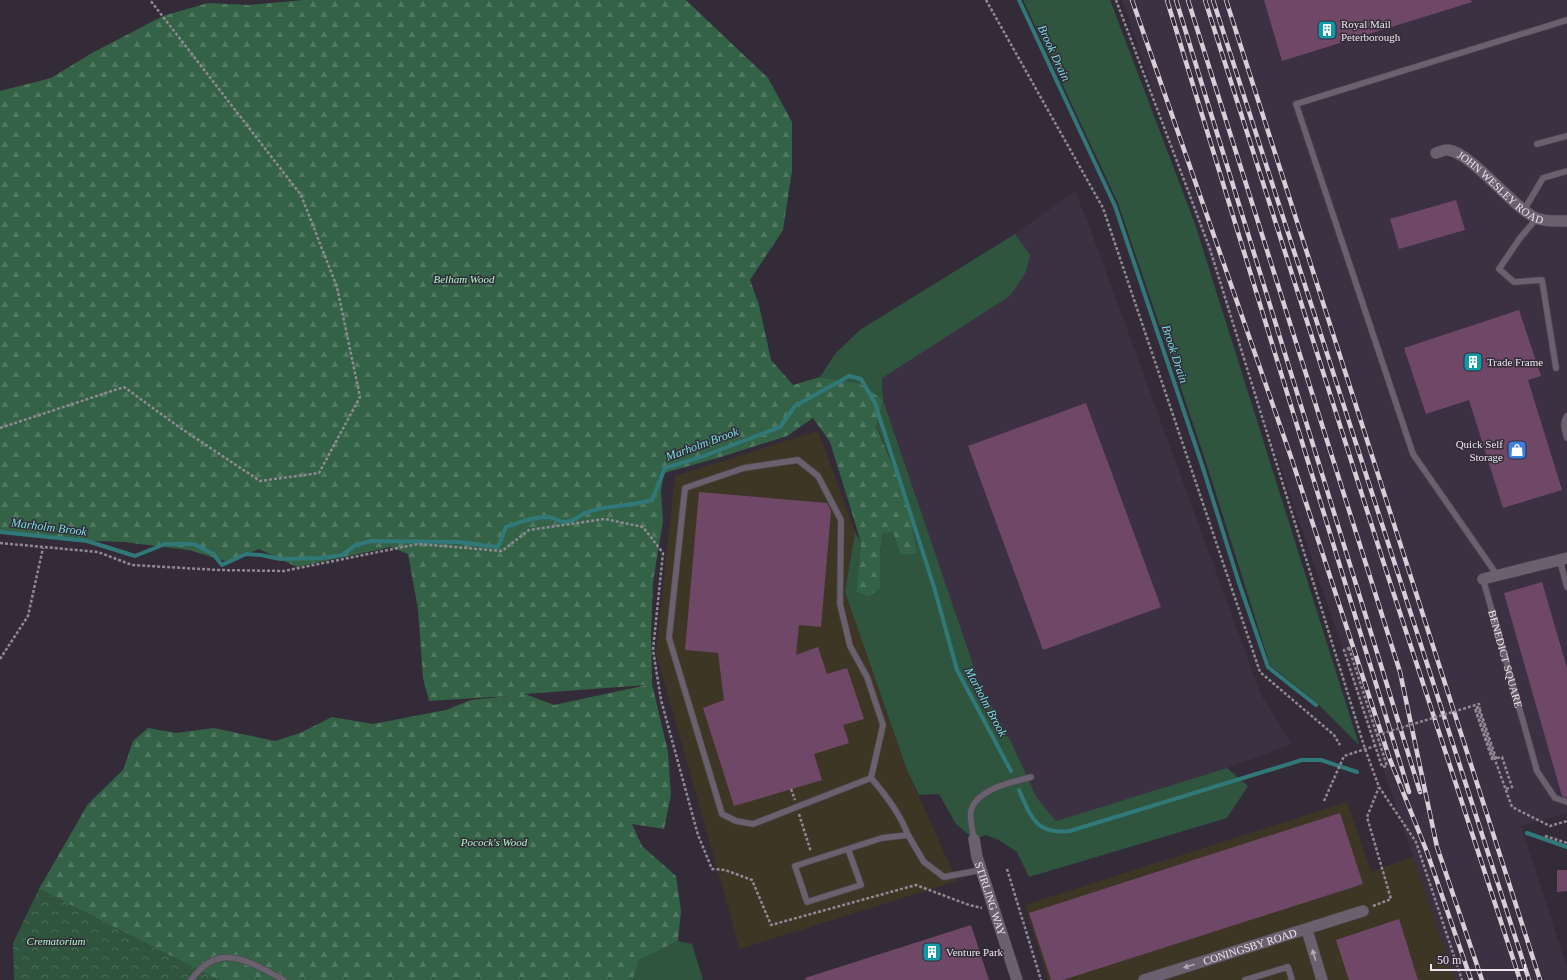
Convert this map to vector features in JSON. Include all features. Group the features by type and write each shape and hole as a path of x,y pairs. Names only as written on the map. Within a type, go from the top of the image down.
{"street":[{"name":"JOHN WESLEY ROAD","path":"1436,152 1448,150 1461,155 1524,210 1537,218 1567,221"},
{"name":"BENEDICT SQUARE","path":"1483,579 1563,560"},
{"name":"STIRLING WAY","path":"974,839 981,870 1017,980"},
{"path":"1307,930 1363,911"},
{"name":"CONINGSBY ROAD","path":"1144,980 1307,930 1322,980"}],"lane":[{"path":"1497,575 1412,454 1296,104 1567,20"},
{"path":"1537,144 1567,136"},
{"path":"1524,210 1544,178 1567,171"},
{"path":"1537,218 1520,238 1498,269 1514,282 1542,280 1556,368"},
{"path":"1567,416 1564,419 1564,428 1567,438"},
{"path":"872,778 753,824 736,821 722,814 669,638 685,488 744,468 798,460 818,476 841,520 840,604 850,646 867,677 883,725 872,778 886,796 924,862 944,877 981,870"},
{"name":"BENEDICT SQUARE","path":"1563,560 1567,587"},
{"name":"BENEDICT SQUARE","path":"1483,579 1537,771 1555,798 1567,802"},
{"path":"974,839 971,811 980,796 1000,785 1032,777"},
{"path":"848,849 861,885 807,902 795,866 882,838 908,835"},
{"path":"191,980 207,962 223,956 252,964 284,980"},
{"path":"1245,980 1288,967 1292,980"}],"path":[{"path":"0,428 124,387 179,427 260,481 319,473 360,396 337,287 301,195 150,0"},
{"path":"986,0 1103,208 1260,672 1334,735 1340,745"},
{"path":"1116,0 1210,249 1365,750 1379,787 1416,842 1462,980"},
{"path":"0,543 98,552 132,565 218,570 284,571 418,544 502,552 529,530 605,519 643,527 663,553 653,650 661,700 698,835 712,869 725,870 752,880 771,926 916,885 969,905 994,910"},
{"path":"0,659 28,616 43,548"},
{"path":"1349,648 1377,735 1386,766 1382,767 1344,650 1349,648"},
{"path":"1377,735 1479,704 1495,758"},
{"path":"1495,758 1491,752 1478,715 1476,708 1479,707 1496,758 1492,759 1475,709 1478,708 1495,758 1506,789 1512,807 1550,826 1567,821"},
{"path":"1324,801 1344,756 1375,746"},
{"path":"1495,758 1502,756 1512,787 1506,789"},
{"path":"1363,911 1391,899 1367,816 1379,787"},
{"path":"791,789 813,860"},
{"path":"1545,836 1567,843"},
{"path":"1007,869 1041,980"}],"shaded area":[{"path":"1122,0 1567,0 1567,813 1521,826 1567,967 1567,980 1455,980"},
{"path":"1075,191 1261,695 1292,744 1227,768 1056,821 1037,798 1012,744 979,682 883,400 882,377 1010,296 1021,242 1015,234"},
{"path":"818,431 855,532 845,592 907,770 957,881 740,949 656,653 675,476"},
{"path":"1347,802 1371,872 1415,856 1455,980 1048,980 1025,905"}],"green space":[{"name":"Belham Wood","path":"304,0 686,0 768,78 792,122 792,171 783,230 750,280 759,305 771,360 793,385 820,377 859,383 883,400 876,426 908,502 917,553 901,555 893,532 883,533 880,552 880,588 869,597 856,592 861,542 830,442 813,418 787,436 664,473 661,491 663,521 653,582 651,634 652,684 668,752 671,795 664,829 632,824 642,846 676,876 681,911 678,941 639,960 633,980 218,980 39,889 88,804 123,770 133,741 148,728 176,733 214,728 275,741 300,733 332,717 373,724 446,710 471,700 509,696 429,701 423,678 418,609 408,554 391,547 297,567 259,549 228,562 189,550 124,542 70,540 0,532 0,91 51,78 92,53 163,16 208,3 249,5","holes":["647,685 554,705 525,694"]},
{"path":"1023,0 1110,0 1195,224 1359,745 1317,703 1270,665 1206,462 1118,203"},
{"path":"1015,234 1030,255 1026,272 1010,296 882,378 883,400 979,682 1012,744 1037,798 1056,821 1227,768 1248,786 1227,818 1029,877 1017,852 999,840 986,835 974,839 956,824 939,794 919,795 907,770 845,592 855,532 861,542 856,592 869,597 880,587 880,552 883,533 893,531 917,553 908,502 859,383 820,377 835,354 860,330"},
{"name":"Crematorium","path":"39,889 218,980 14,980 13,943"},
{"path":"678,941 692,944 703,980 633,980 639,960"}],"building":[{"name":"Royal Mail Peterborough","path":"1264,0 1471,0 1472,2 1282,61"},
{"path":"1456,200 1465,230 1399,249 1390,219"},
{"path":"1519,310 1541,376 1528,380 1562,490 1503,508 1469,400 1426,414 1404,348"},
{"path":"1086,403 1161,607 1043,650 968,446"},
{"path":"699,492 827,503 831,511 821,627 799,625 796,655 818,647 827,674 847,668 864,719 843,725 849,743 814,754 822,780 734,806 703,708 724,700 718,653 685,650"},
{"path":"1542,582 1567,668 1567,798 1562,796 1504,593"},
{"path":"1340,813 1363,884 1063,980 1051,980 1029,913"},
{"path":"1557,870 1567,870 1567,891 1557,892"},
{"path":"1399,919 1418,980 1349,980 1336,940"},
{"name":"Venture Park","path":"971,925 989,980 806,980 805,978"}],"waterway":[{"name":"Brook Drain","path":"1019,0 1115,206 1268,667 1316,705"},
{"name":"Marholm Brook","path":"0,532 87,541 135,556 165,544 194,544 213,554 222,565 246,554 280,559 322,558 342,555 356,545 371,541 458,542 498,547 506,527 527,520 548,517 567,522 596,509 636,504 652,500 665,468 701,457 780,427 795,406 849,376 861,379 875,403 934,587 957,670 1011,771"},
{"name":"Marholm Brook","path":"1019,790 1031,816 1042,827 1049,830 1070,831 1302,760 1321,760 1357,772"},
{"path":"1527,833 1567,847"}],"railway":[{"path":"1132,0 1292,460 1389,757 1427,852 1471,980"},
{"path":"1167,0 1409,792"},
{"path":"1176,0 1420,792"},
{"path":"1188,0 1400,672 1437,847 1482,980"},
{"path":"1205,0 1384,564 1520,980"},
{"path":"1213,0 1529,980"},
{"path":"1226,0 1540,980"}],"place":[{"name":"Royal Mail Peterborough","path":"1327,30"},
{"name":"Trade Frame","path":"1473,362"},
{"name":"Quick Self Storage","path":"1517,450"},
{"name":"Venture Park","path":"932,952"}],"park label":[{"name":"Pocock's Wood","path":"494,842"}]}
